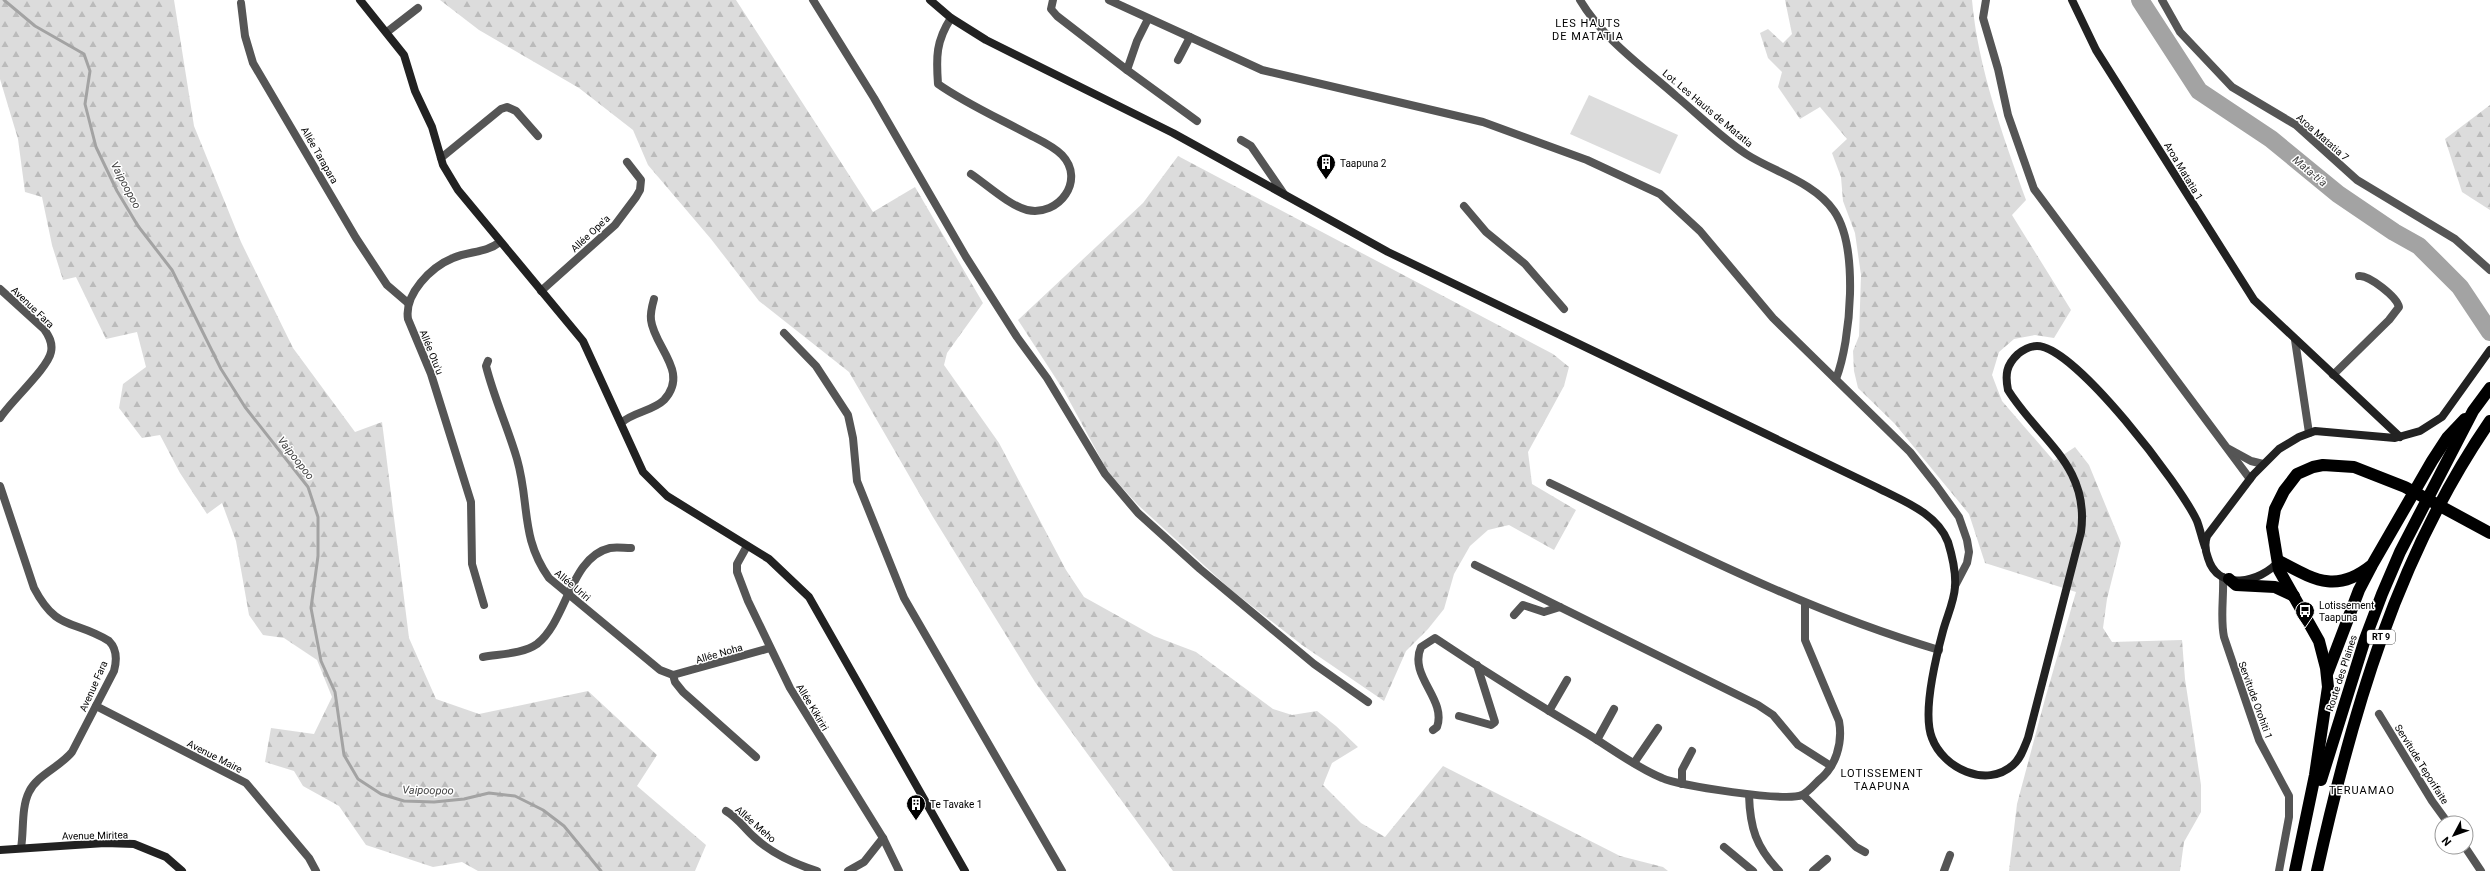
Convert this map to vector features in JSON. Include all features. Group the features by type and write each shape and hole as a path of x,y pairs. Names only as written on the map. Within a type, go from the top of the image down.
{"highway":[{"name":"Route des Plaines","path":"2301,871 2321,780 2364,638 2400,552 2473,411 2487,392"},
{"path":"2327,675 2357,597 2372,564 2447,438 2473,411"},
{"name":"RT 9","path":"2317,871 2347,745 2373,658 2385,624 2442,500 2490,421"},
{"path":"2295,871 2325,716 2327,675 2319,641 2279,570 2279,561 2272,527 2275,510 2284,492 2297,474 2313,467 2323,465 2354,467 2405,487 2490,532"},
{"path":"2279,561 2312,578 2332,583 2354,578 2372,564"},
{"path":"2226,578 2236,585 2275,587 2294,596"}],"main road":[{"path":"360,0 404,55 415,92 432,127 441,158 458,190 583,341 643,472 667,496 769,559 809,597 965,871"},
{"path":"930,0 951,18 986,40 1180,136 1399,258 1919,509 1938,525 1947,541 1955,586 1939,650 1929,723 1932,738 1938,750 1952,764 1967,772 1986,775 2006,770 2019,758 2028,738 2078,546 2083,514 2080,493 2071,469 2008,390 2006,372 2008,364 2028,347 2037,346 2053,352 2101,392 2182,495 2197,521 2210,565 2226,578 2250,581 2274,566 2279,561"},
{"name":"Aroa Matatia 1","path":"2072,0 2096,50 2237,276 2254,300 2400,437"},
{"path":"2205,547 2207,536 2250,479 2279,449 2309,433 2332,432 2400,437 2420,431 2442,417 2490,350"},
{"name":"Avenue Miritea","path":"0,850 105,843 134,844 166,857 182,871"}],"street":[{"path":"813,0 874,98 966,257 1017,337 1047,378 1105,474 1138,513 1200,569 1314,664 1368,702"},
{"path":"1054,0 1051,9 1078,34 1197,121"},
{"path":"1109,0 1257,68 1483,122 1587,160 1651,189 1666,198 1690,220 1773,318 1910,452 1959,517 1965,530 1969,552 1967,563 1955,586"},
{"name":"Lot. Les Hauts de Matatia","path":"1580,0 1605,33 1727,140 1754,159 1810,188 1835,212 1846,239 1851,268 1843,356 1836,379"},
{"path":"1986,0 1983,18 1998,69 2008,115 2034,189 2223,446 2250,479"},
{"name":"Aroa Matatia 7","path":"2162,0 2180,32 2232,87 2296,125 2357,180 2455,239 2490,270"},
{"name":"Allée Tarapara","path":"241,3 245,36 253,62 356,238 387,285 408,303"},
{"path":"387,32 418,8"},
{"path":"951,18 941,34 938,44 938,84 1051,146 1067,162 1071,180 1066,194 1059,204 1035,210 1026,210 971,174"},
{"path":"1127,70 1137,41 1148,19"},
{"path":"1178,60 1190,37"},
{"path":"441,158 501,108 507,107 516,111 538,136"},
{"path":"1241,140 1251,146 1284,194"},
{"name":"Allée Ope'a","path":"541,291 615,225 636,197 640,190 641,180 627,162"},
{"path":"1464,206 1486,232 1525,264 1564,309"},
{"path":"408,303 419,285 442,264 454,258 489,250 500,242"},
{"path":"2333,375 2389,320 2399,307 2395,300 2370,278 2359,276"},
{"name":"Avenue Fara","path":"0,289 44,329 49,336 52,350 46,362 0,418"},
{"path":"621,423 663,401 672,385 673,369 651,321 651,309 654,299"},
{"name":"Allée Otu'u","path":"408,303 408,319 431,374 471,502 473,512 471,518 472,564 484,605"},
{"path":"784,333 816,366 848,415 853,438 857,481 904,598 1062,871"},
{"path":"2295,340 2309,433"},
{"name":"Allée Uriri","path":"488,361 486,366 489,380 518,460 530,542 538,563 549,578 569,595 663,672 673,675"},
{"path":"2223,446 2246,459 2263,464"},
{"path":"1550,484 1698,556 1805,603 1939,650"},
{"name":"Avenue Fara","path":"0,486 34,588 41,601 55,618 100,635 113,645 115,665 72,752 65,761 40,780 29,792 26,804 22,848"},
{"name":"Allée Kikiriri","path":"747,546 737,564 738,579 770,648 798,702 883,838 899,871"},
{"path":"483,657 514,652 537,644 556,622 573,583 598,553 610,548 631,548"},
{"path":"1475,565 1758,705 1773,715 1798,745 1831,766"},
{"name":"Servitude Orohiti 1","path":"2226,578 2221,623 2224,637 2259,740 2290,796 2289,817 2279,871"},
{"path":"1433,730 1437,727 1439,713 1418,665 1421,647 1435,638 1549,711 1663,779 1682,784 1749,795 1787,797 1803,795 1820,780 1831,766 1839,747 1841,733 1836,715 1805,640 1805,603"},
{"path":"1514,615 1524,605 1544,612 1560,607"},
{"name":"Allée Noha","path":"673,675 770,648"},
{"path":"1459,716 1491,725 1495,722 1477,665"},
{"path":"673,675 675,682 683,692 756,756"},
{"path":"1549,711 1567,680"},
{"name":"Avenue Maire","path":"96,706 246,783 309,858 316,871"},
{"path":"1597,740 1614,708"},
{"name":"Servitude Teporifaite","path":"2379,714 2443,815"},
{"path":"1634,763 1658,728"},
{"path":"1682,784 1682,770 1692,751"},
{"path":"1749,795 1752,831 1760,847 1779,871"},
{"path":"1803,795 1856,847 1865,852"},
{"name":"Allée Meho","path":"726,812 737,818 754,837 770,850 817,871"},
{"path":"848,871 864,862 883,838"},
{"path":"1724,847 1753,871"},
{"path":"1944,871 1950,855"},
{"path":"2470,855 2481,871"},
{"path":"1813,871 1827,859"}],"green space":[{"path":"0,0 174,0 194,126 241,242 293,348 355,432 382,422 409,638 436,699 479,714 588,691 657,755 637,786 706,845 695,871 478,871 462,862 433,867 366,845 339,806 303,786 294,771 265,762 271,728 314,734 332,697 317,660 284,638 263,635 249,615 236,541 222,503 207,514 180,473 160,435 142,438 119,408 123,384 146,367 137,332 106,339 76,277 63,280 52,245 42,197 25,192 18,139 0,79"},
{"path":"440,0 736,0 873,212 915,187 983,303 947,353 944,365 999,443 1066,570 1084,597 1154,636 1196,652 1273,709 1292,715 1317,711 1336,726 1358,747 1332,763 1323,785 1361,823 1385,837 1443,766 1620,856 1663,867 1668,871 1173,871 1035,682 933,517 849,372 759,301 711,239 648,165 633,130 579,88 479,30"},
{"path":"1785,0 1972,0 1980,51 1993,102 2000,127 2026,200 2012,215 2071,310 2054,338 2035,335 2014,339 1999,352 1992,375 2002,401 2054,461 2075,447 2089,465 2121,543 2107,599 2103,628 2112,642 2182,640 2185,679 2201,785 2201,812 2184,842 2180,871 2009,871 2017,804 2076,592 1985,563 1969,514 1895,424 1858,388 1854,371 1853,351 1859,336 1861,275 1855,233 1843,201 1841,177 1832,153 1847,139 1820,107 1800,119 1778,87 1782,72 1768,58 1760,33 1768,29 1783,43 1792,34"},
{"path":"1589,95 1678,135 1660,174 1570,134"},
{"path":"2490,105 2490,210 2462,192 2445,139"},
{"path":"1178,156 1553,354 1569,367 1564,386 1528,452 1532,484 1576,510 1554,550 1509,525 1488,530 1470,546 1454,574 1444,609 1428,629 1406,651 1384,701 1302,645 1230,589 1138,505 1108,472 1064,391 1018,320 1143,203"}],"waterway":[{"name":"Vaipoopoo","path":"4,0 35,26 84,54 90,71 85,104 96,147 117,191 138,226 172,270 221,369 245,407 308,487 318,517 318,556 311,608 321,661 335,692 344,755 358,779 381,794 404,801 434,802 464,799 489,793 515,796 543,810 564,826 601,871"},
{"name":"Mata-ti'a","path":"2140,0 2199,91 2271,139 2338,194 2394,232 2419,246 2460,287 2490,332"}],"place":[{"name":"Taapuna 2","path":"1326,180"},
{"name":"Lotissement Taapuna","path":"2305,628"},
{"name":"Te Tavake 1","path":"916,821"}],"district":[{"name":"LES HAUTS DE MATATIA","path":"1588,29"},
{"name":"LOTISSEMENT TAAPUNA","path":"1882,779"},
{"name":"TERUAMAO","path":"2362,790"}]}
